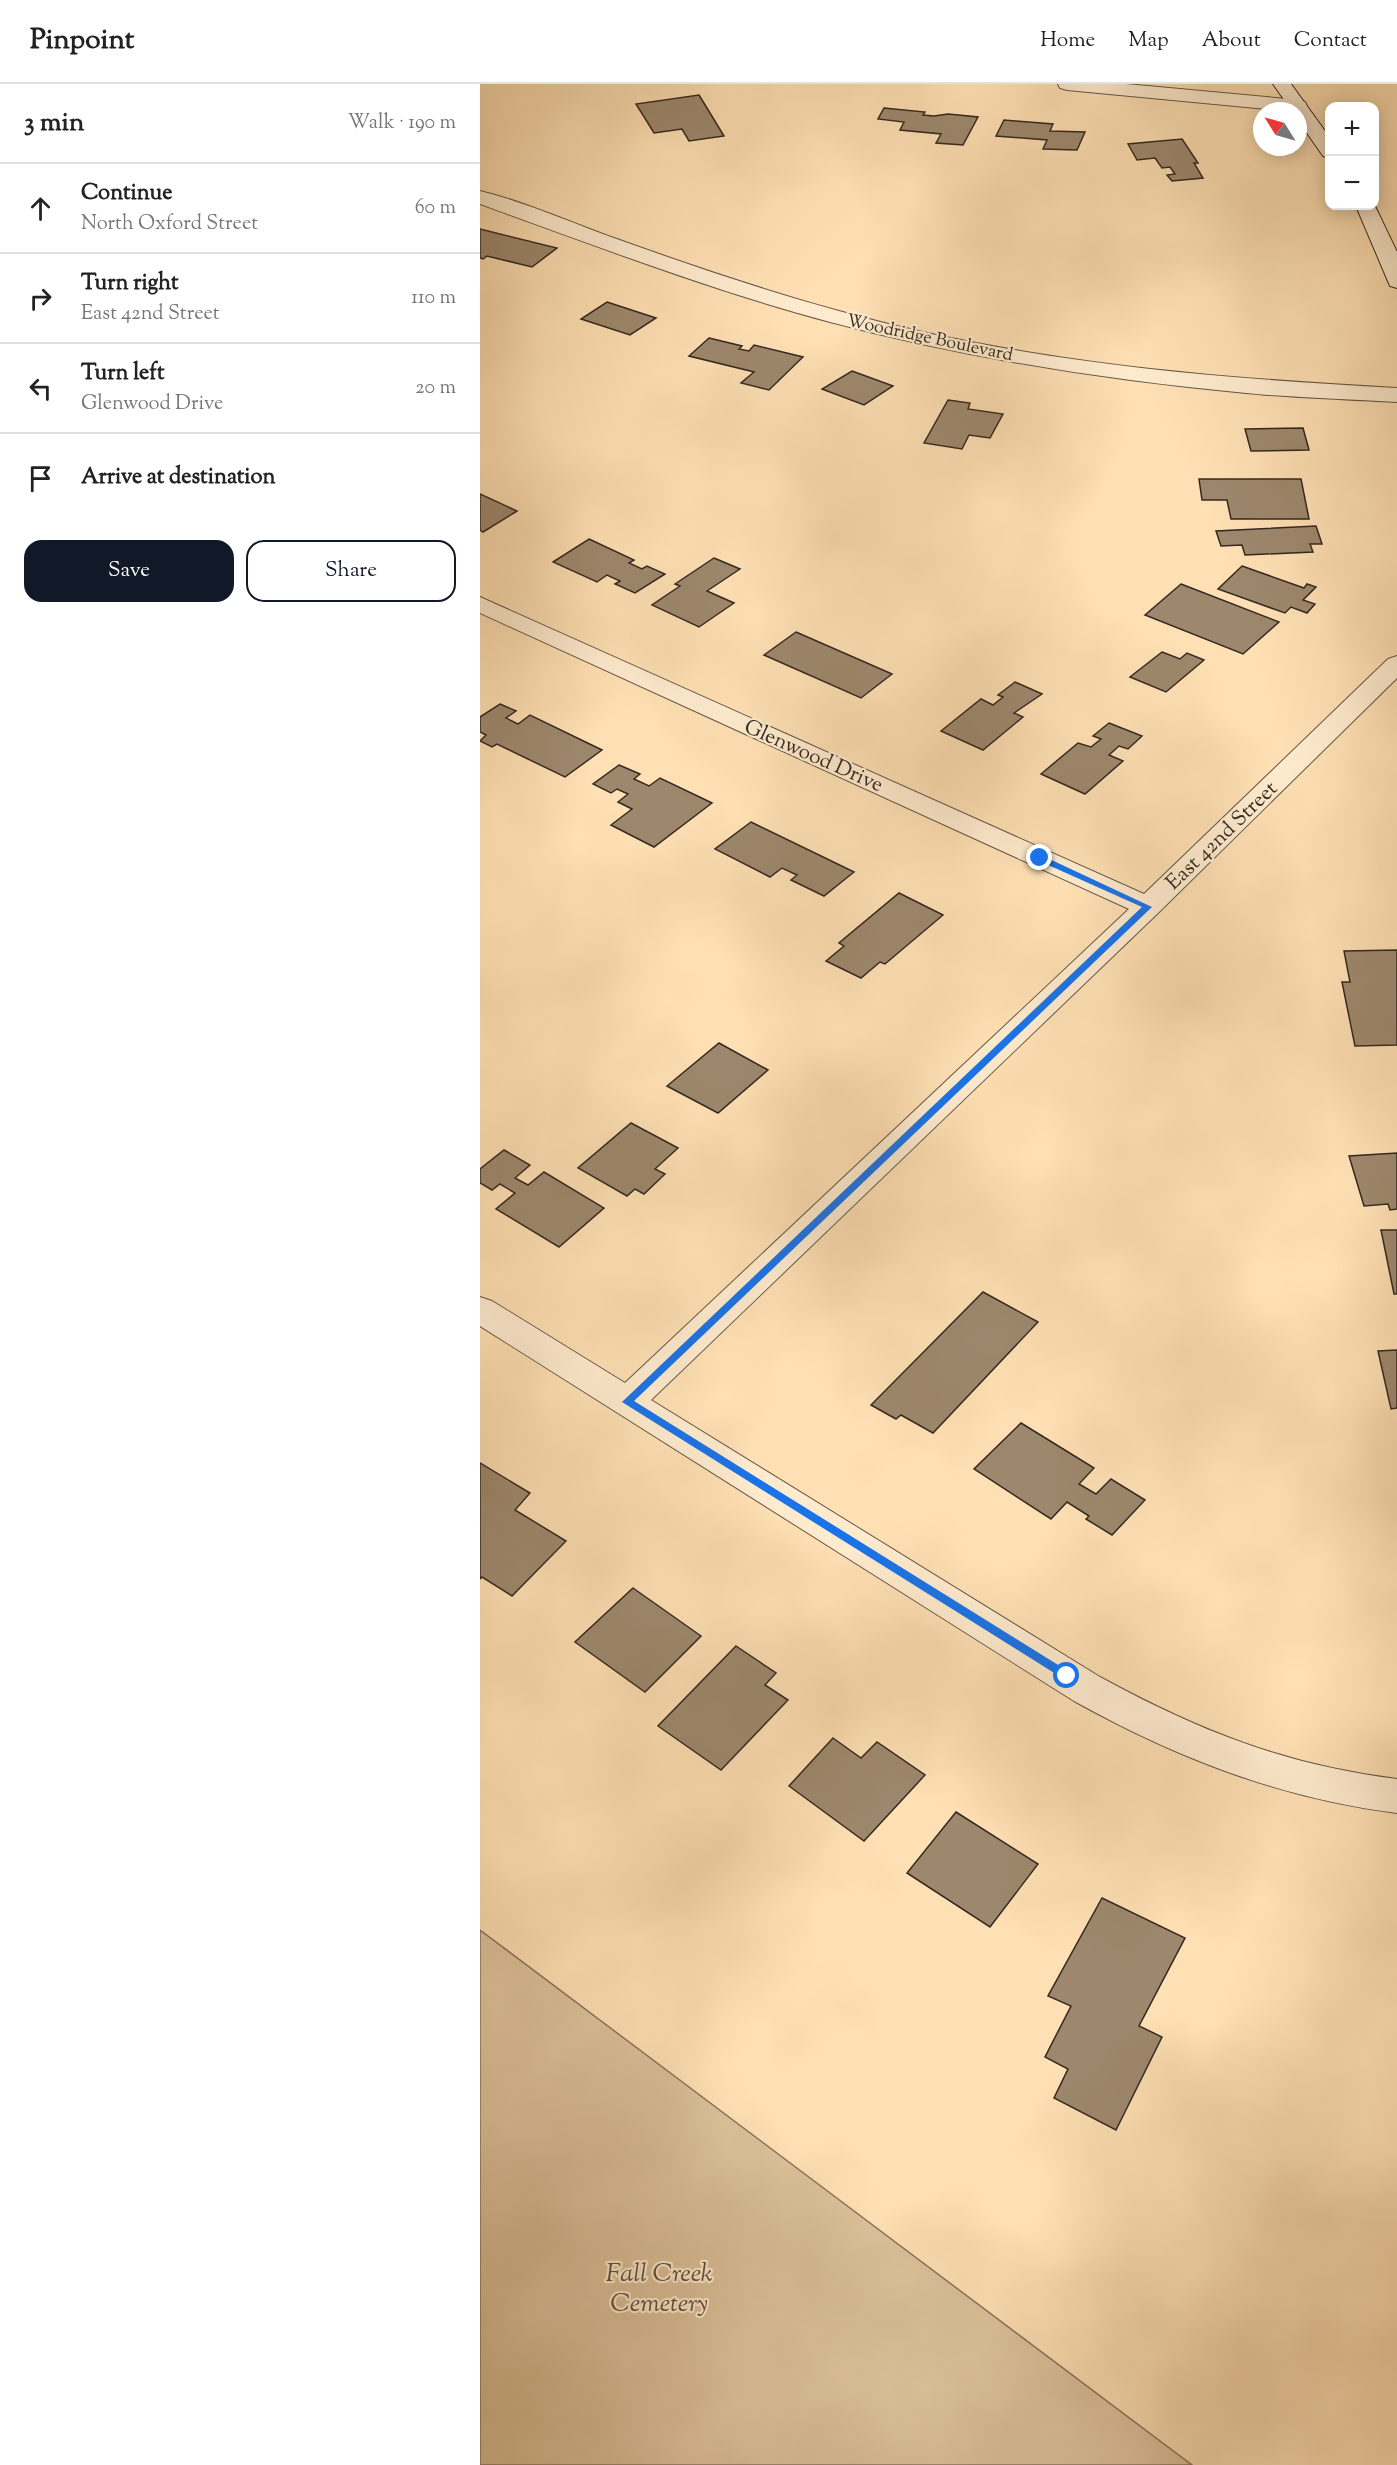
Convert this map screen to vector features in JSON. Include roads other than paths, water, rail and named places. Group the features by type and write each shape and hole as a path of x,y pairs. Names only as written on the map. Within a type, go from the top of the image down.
{"street":[{"path":"1067,84 1256,102"},
{"path":"1282,84 1295,102"},
{"path":"1307,119 1325,146"},
{"name":"Woodridge Boulevard","path":"480,197 741,290 912,335 1042,361 1144,376 1248,387 1397,394"},
{"path":"1369,210 1389,236 1397,282"},
{"name":"Glenwood Drive","path":"480,604 1148,907"},
{"name":"East 42nd Street","path":"627,1402 1148,907 1397,664"},
{"path":"480,1310 1077,1683 1137,1718 1192,1743 1280,1774 1312,1782 1397,1796"}],"park label":[{"name":"Fall Creek Cemetery","path":"659,2287"}]}
